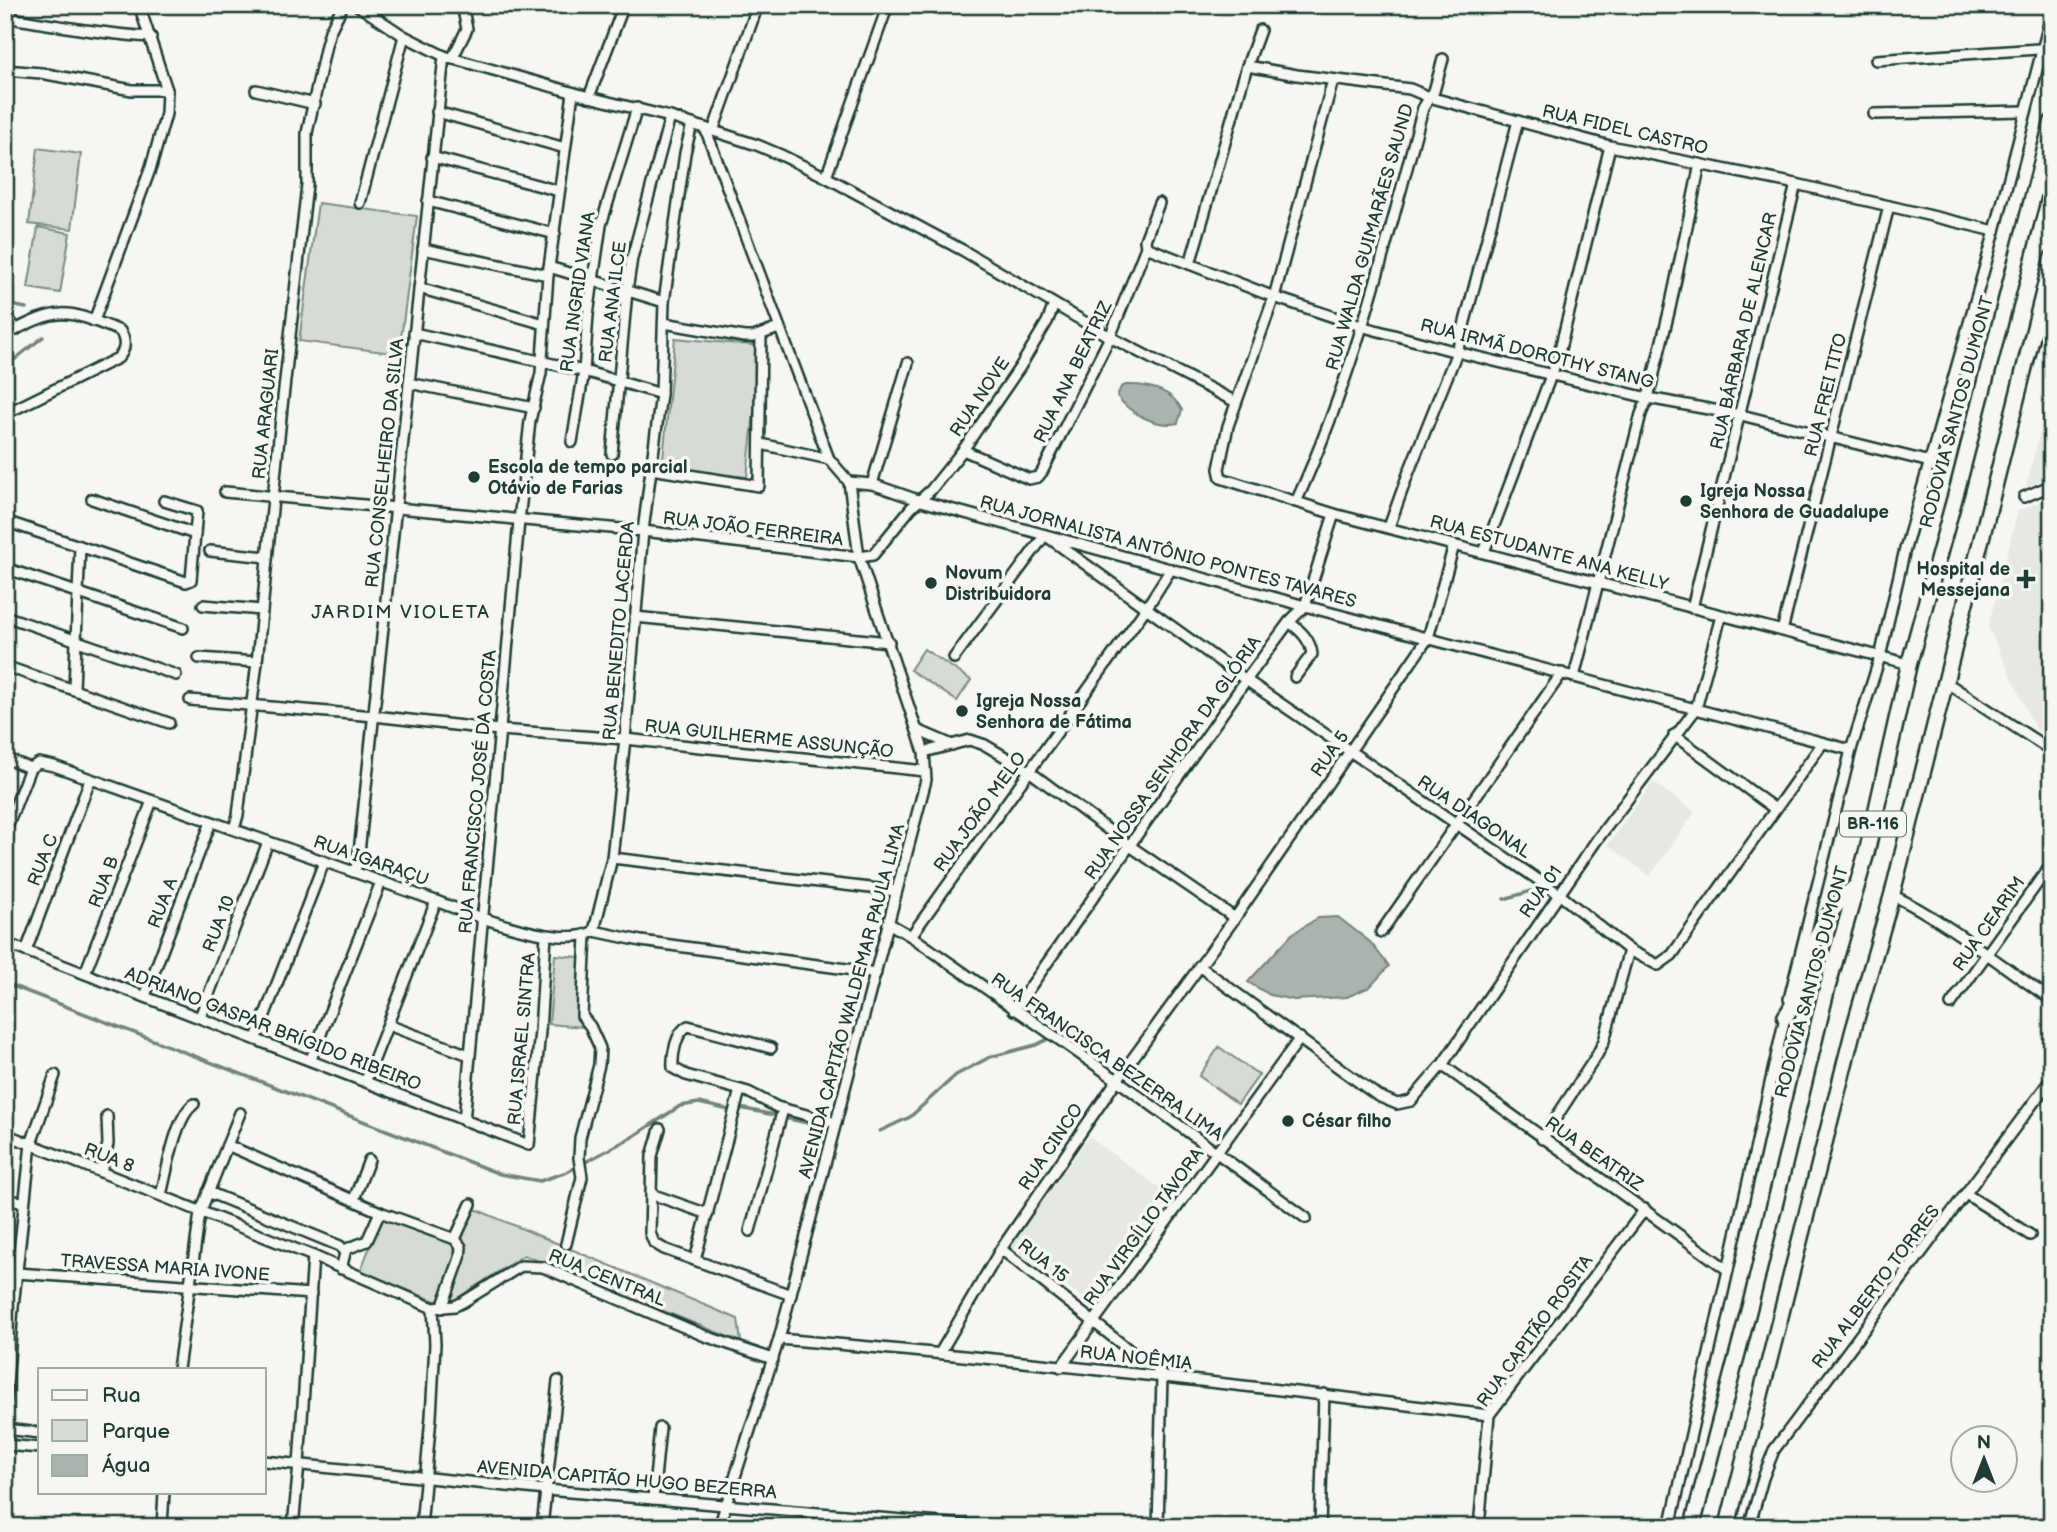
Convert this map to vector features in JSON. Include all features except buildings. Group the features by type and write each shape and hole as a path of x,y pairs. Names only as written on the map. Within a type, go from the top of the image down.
{"highway":[{"name":"RODOVIA SANTOS DUMONT","path":"1692,1527 1754,1290 1826,989 1867,850 1909,664 2052,122"},
{"name":"BR-116","path":"1727,1527 1853,1031 1892,895 2052,258"},
{"path":"1785,1017 1801,989 1819,930 1833,909 1856,886"}],"street":[{"path":"94,321 151,167 166,114 167,90 139,5"},
{"name":"RUA ARAGUARI","path":"234,829 253,704 307,185 307,133 326,45 343,5"},
{"path":"357,5 404,36 448,57 573,93 670,117 757,145 827,177 964,251 1110,337 1236,402 1274,298 1333,80"},
{"name":"RUA CONSELHEIRO DA SILVA","path":"354,872 358,862 374,716 437,112 448,57 467,29 463,5"},
{"path":"589,97 624,5"},
{"path":"758,5 709,130 829,459 849,482"},
{"path":"827,177 888,5"},
{"path":"1670,1527 1785,1017 1851,750 1880,657 1906,549 2026,111 2048,48 2052,12"},
{"path":"5,17 83,28 111,35 151,37"},
{"path":"1190,264 1247,66 1260,30"},
{"path":"360,203 404,36"},
{"path":"1876,60 2048,48"},
{"name":"RUA WALDA GUIMARÃES SAUND","path":"1296,502 1316,459 1364,327 1423,108 1434,91 1443,59"},
{"name":"RUA FIDEL CASTRO","path":"1247,66 1410,89 1429,97 1611,146 1796,184 1995,231"},
{"path":"5,70 132,90 167,90"},
{"path":"256,90 315,104"},
{"name":"RUA FRANCISCO JOSÉ DA COSTA","path":"464,1121 519,522 573,93"},
{"name":"RUA INGRID VIANA","path":"572,442 584,371 592,279 601,225 637,108"},
{"path":"1874,114 2026,111"},
{"path":"437,112 565,148"},
{"name":"RUA ANA ILCE","path":"611,454 627,291 638,228 670,117"},
{"path":"1389,527 1457,352 1518,121"},
{"name":"RUA BENEDITO LACERDA","path":"566,1244 582,1177 580,1138 596,1081 599,1057 600,1048 582,1016 590,934 612,858 643,531 661,394 664,302 685,153 692,124"},
{"path":"1484,552 1558,357 1611,146"},
{"path":"432,156 559,191"},
{"path":"1574,677 1641,414 1648,398 1700,164"},
{"name":"RUA BÁRBARA DE ALENCAR","path":"1692,608 1796,184"},
{"path":"428,201 555,234"},
{"name":"RUA ANA BEATRIZ","path":"963,450 1029,479 1038,477 1042,472 1110,337 1146,247 1145,240 1159,203"},
{"name":"RUA FREI TITO","path":"1782,631 1889,206"},
{"name":"RUA IRMÃ DOROTHY STANG","path":"1146,247 1274,298 1364,327 1648,398 1741,415 1930,463"},
{"path":"423,249 592,279 664,302"},
{"path":"419,288 544,324"},
{"name":"RUA NOVE","path":"859,557 873,555 963,450 1020,367 1054,305"},
{"path":"5,335 41,316 69,314 120,331 124,347 118,358 5,414"},
{"path":"5,318 16,330"},
{"path":"664,323 744,337 761,335 779,328"},
{"path":"414,333 584,371 661,394"},
{"path":"651,469 759,486 761,335"},
{"path":"872,484 908,363"},
{"path":"409,383 534,408"},
{"name":"RUA ESTUDANTE ANA KELLY","path":"1236,402 1219,469 1224,480 1334,514 1909,664"},
{"path":"761,444 829,459"},
{"name":"RUA JORNALISTA ANTÔNIO PONTES TAVARES","path":"849,482 872,484 921,501 1305,606 1851,750"},
{"name":"AVENIDA CAPITÃO WALDEMAR PAULA LIMA","path":"719,1527 779,1339 925,788 925,752 890,642 859,557 849,482"},
{"path":"2024,497 2052,485"},
{"name":"RUA JOÃO FERREIRA","path":"225,492 519,522 643,531 859,557"},
{"path":"92,499 195,534"},
{"path":"5,521 188,582 192,579 197,511 164,501"},
{"name":"RUA NOSSA SENHORA DA GLÓRIA","path":"1014,1010 1246,680 1289,622 1305,606 1334,514"},
{"path":"954,658 1045,535"},
{"name":"RUA DIAGONAL","path":"1045,535 1246,680 1559,894 1629,950 1658,965 1668,960 1822,744"},
{"name":"RUA 5","path":"1199,967 1428,638 1454,545"},
{"path":"75,688 80,546"},
{"path":"211,551 267,557"},
{"path":"5,568 183,628"},
{"name":"RUA JOÃO MELO","path":"911,936 1147,607 1171,569"},
{"path":"203,605 262,610"},
{"path":"5,616 176,675"},
{"path":"1696,709 1721,616"},
{"path":"635,617 890,642"},
{"path":"1289,622 1311,643 1312,654 1295,677"},
{"path":"199,658 257,662"},
{"path":"5,666 75,688 169,723"},
{"path":"1381,932 1562,673"},
{"path":"1944,681 2052,751"},
{"name":"RUA GUILHERME ASSUNÇÃO","path":"190,700 925,771"},
{"name":"RUA 01","path":"1300,1038 1357,1082 1388,1101 1403,1103 1416,1096 1442,1065 1559,894 1674,735 1696,709"},
{"path":"916,730 952,745"},
{"path":"1674,735 1775,809"},
{"path":"925,752 974,740 1029,771 1130,846 1235,918"},
{"name":"RUA IGARAÇU","path":"5,758 30,768 45,763 482,919 546,935 590,934 876,973"},
{"path":"5,832 30,768"},
{"name":"RUA C","path":"26,951 90,780"},
{"name":"RUA B","path":"85,974 152,802"},
{"name":"RUA A","path":"145,996 211,822"},
{"name":"RUA 10","path":"200,1017 268,842"},
{"path":"612,858 896,891"},
{"path":"256,1038 324,862"},
{"name":"RUA CEARIM","path":"1951,1004 2052,863"},
{"path":"311,1059 381,881"},
{"path":"1892,895 1910,903 2052,1000"},
{"path":"366,1080 436,901"},
{"name":"RUA FRANCISCA BEZERRA LIMA","path":"888,923 911,936 1116,1080 1306,1218"},
{"name":"RUA ISRAEL SINTRA","path":"529,1145 546,935"},
{"name":"ADRIANO GASPAR BRÍGIDO RIBEIRO","path":"5,943 529,1145"},
{"path":"1542,1139 1604,1041 1629,950"},
{"path":"1199,967 1300,1038"},
{"name":"RUA CINCO","path":"940,1353 1001,1249 1116,1080 1199,967"},
{"path":"388,1025 469,1055"},
{"path":"771,1048 692,1026 684,1027 676,1045 673,1068 686,1075 740,1090 783,1109 836,1123"},
{"name":"RUA VIRGÍLIO TÁVORA","path":"1062,1367 1300,1038"},
{"name":"RUA BEATRIZ","path":"1442,1065 1728,1270"},
{"path":"5,1411 9,1306 17,1273 31,1144 55,1075"},
{"name":"RUA ALBERTO TORRES","path":"1749,1527 1774,1450 1966,1194 2048,1091 2052,1078"},
{"path":"695,1260 740,1090"},
{"path":"160,1195 180,1124 185,1112 194,1104"},
{"path":"750,1231 783,1109"},
{"path":"178,1368 200,1213 240,1112"},
{"path":"101,1172 108,1144 107,1116"},
{"path":"660,1129 652,1156 652,1240 664,1249 791,1295"},
{"name":"RUA 8","path":"5,1134 200,1213"},
{"path":"227,1145 380,1212 455,1239 461,1247 460,1258 437,1308 427,1477 421,1527"},
{"path":"354,1199 369,1160"},
{"path":"208,1192 331,1241 344,1250"},
{"path":"651,1194 708,1214"},
{"path":"1966,1194 2030,1235"},
{"path":"5,1200 23,1202"},
{"path":"455,1239 471,1205"},
{"name":"RUA CAPITÃO ROSITA","path":"1479,1527 1489,1415 1645,1209"},
{"path":"344,1250 367,1241 380,1212"},
{"path":"200,1213 313,1256 437,1308"},
{"name":"RUA 15","path":"1001,1249 1133,1353 1154,1363 1162,1377"},
{"path":"341,1269 344,1250"},
{"path":"293,1527 313,1256"},
{"name":"RUA CENTRAL","path":"437,1308 463,1302 513,1269 536,1266 705,1336 773,1359"},
{"name":"TRAVESSA MARIA IVONE","path":"17,1273 311,1294"},
{"name":"RUA NOÊMIA","path":"779,1339 940,1353 1324,1394 1489,1415"},
{"path":"1158,1527 1162,1377"},
{"path":"542,1527 558,1381"},
{"path":"1320,1527 1324,1394"},
{"path":"653,1499 660,1428"},
{"path":"5,1429 38,1433"},
{"path":"5,1445 38,1448"},
{"name":"AVENIDA CAPITÃO HUGO BEZERRA","path":"266,1461 546,1490 988,1527"},
{"path":"162,1527 164,1494"},
{"path":"841,1527 843,1515"}],"shaded area":[{"path":"2052,383 2052,475 2026,487"},
{"name":"Hospital de Messejana","path":"2052,497 2052,739 2035,728 1988,627 2018,511"},
{"path":"1653,782 1695,812 1650,876 1608,845"},
{"path":"1089,1137 1171,1196 1092,1304 1010,1246"}],"green space":[{"path":"38,148 81,154 72,229 29,224"},
{"path":"318,203 417,216 399,354 299,341"},
{"path":"38,227 70,233 60,293 28,288"},
{"path":"675,338 761,346 747,477 662,469"},
{"path":"924,649 971,680 957,701 910,670"},
{"path":"555,955 590,958 583,1027 549,1024"},
{"path":"1219,1047 1259,1075 1238,1104 1199,1076"},
{"path":"475,1209 738,1319 741,1342 524,1255 453,1301 435,1301 360,1272 382,1216 457,1245"}],"water":[{"path":"1121,387 1151,387 1166,393 1182,410 1178,423 1153,421 1129,408 1117,396"},
{"path":"1338,917 1370,942 1389,966 1370,987 1347,997 1294,1000 1270,995 1248,982 1292,934 1318,918"}],"waterway":[{"path":"5,304 26,308"},
{"path":"5,367 43,337"},
{"path":"1504,899 1535,890"},
{"path":"5,983 500,1174 540,1181 567,1172 634,1136 680,1106 699,1103 729,1110"},
{"path":"880,1131 910,1117 956,1075 990,1057 1036,1045 1052,1037"},
{"path":"740,1108 774,1115"},
{"path":"784,1118 827,1127"}],"place":[{"name":"Escola de tempo parcial Otávio de Farias","path":"474,477"},
{"name":"Igreja Nossa Senhora de Guadalupe","path":"1686,501"},
{"name":"Hospital de Messejana","path":"2026,579"},
{"name":"Novum Distribuidora","path":"931,583"},
{"name":"Igreja Nossa Senhora de Fátima","path":"962,711"},
{"name":"César filho","path":"1288,1121"}],"district":[{"name":"JARDIM VIOLETA","path":"401,612"}]}
